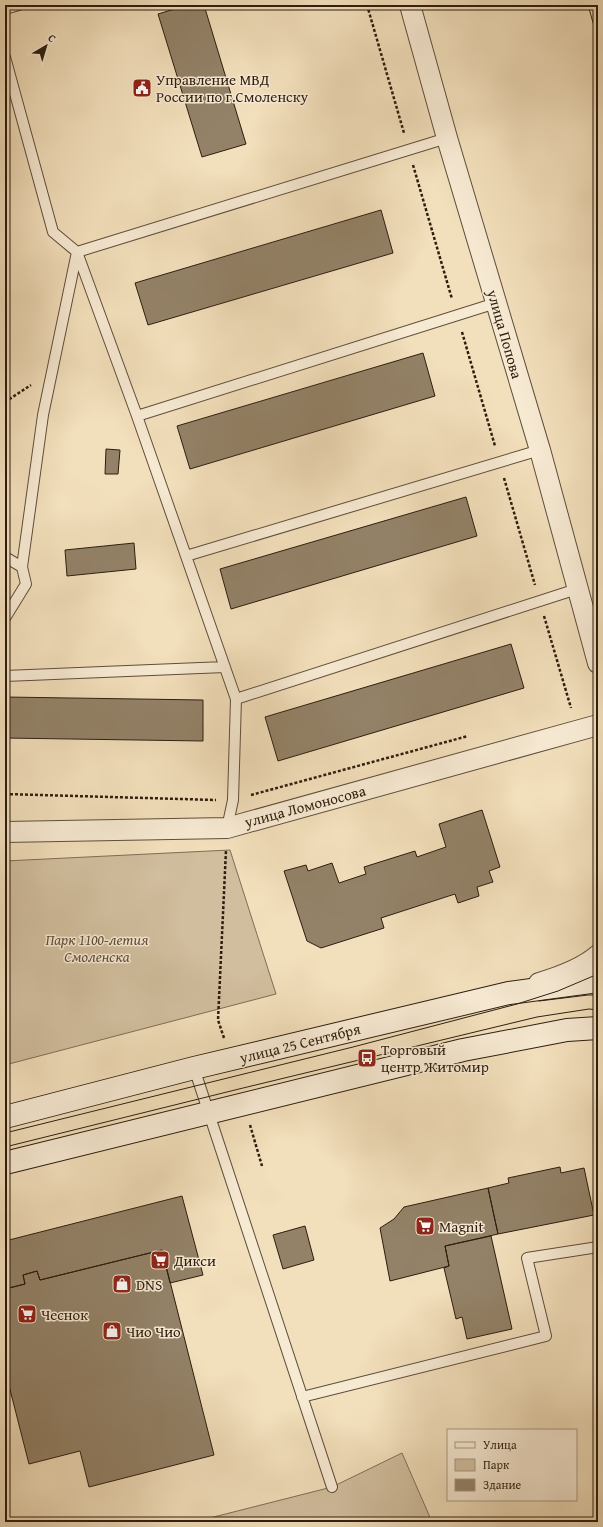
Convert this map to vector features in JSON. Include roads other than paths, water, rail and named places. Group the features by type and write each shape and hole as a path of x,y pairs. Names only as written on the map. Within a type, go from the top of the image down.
{"main road":[{"name":"улица 25 Сентября","path":"5,1117 194,1068 509,992 598,981"},
{"path":"5,1163 463,1050 567,1030 598,1028"}],"street":[{"name":"улица Попова","path":"410,5 447,138 540,450 598,663"},
{"name":"улица Ломоносова","path":"5,832 227,828 598,725"},
{"path":"509,992 560,976 592,960 598,955"}],"lane":[{"path":"5,9 19,5"},
{"path":"5,57 53,232 77,252 137,416 236,699 233,800 227,828"},
{"path":"77,252 447,138"},
{"path":"5,618 26,584 22,567 43,415 77,252"},
{"path":"137,416 496,303"},
{"path":"186,556 540,450"},
{"path":"5,557 22,567"},
{"path":"236,699 577,589"},
{"path":"5,676 226,667"},
{"path":"194,1068 332,1487"},
{"path":"302,1397 546,1336 527,1258 598,1247"}],"tram line":[{"path":"588,5 598,40"},
{"path":"5,1133 353,1047 517,1004 558,991 598,974"},
{"path":"539,1001 598,995"},
{"path":"5,1147 537,1017 589,1009 598,1010"}],"place":[{"name":"Управление МВД России по г.Смоленску","path":"142,88"},
{"name":"Торговый центр Житомир","path":"367,1058"},
{"name":"Magnit","path":"425,1226"},
{"name":"Дикси","path":"160,1260"},
{"name":"DNS","path":"122,1284"},
{"name":"Чеснок","path":"27,1314"},
{"name":"Чио Чио","path":"112,1331"}],"park label":[{"name":"Парк 1100-летия Смоленска","path":"97,948"}]}
